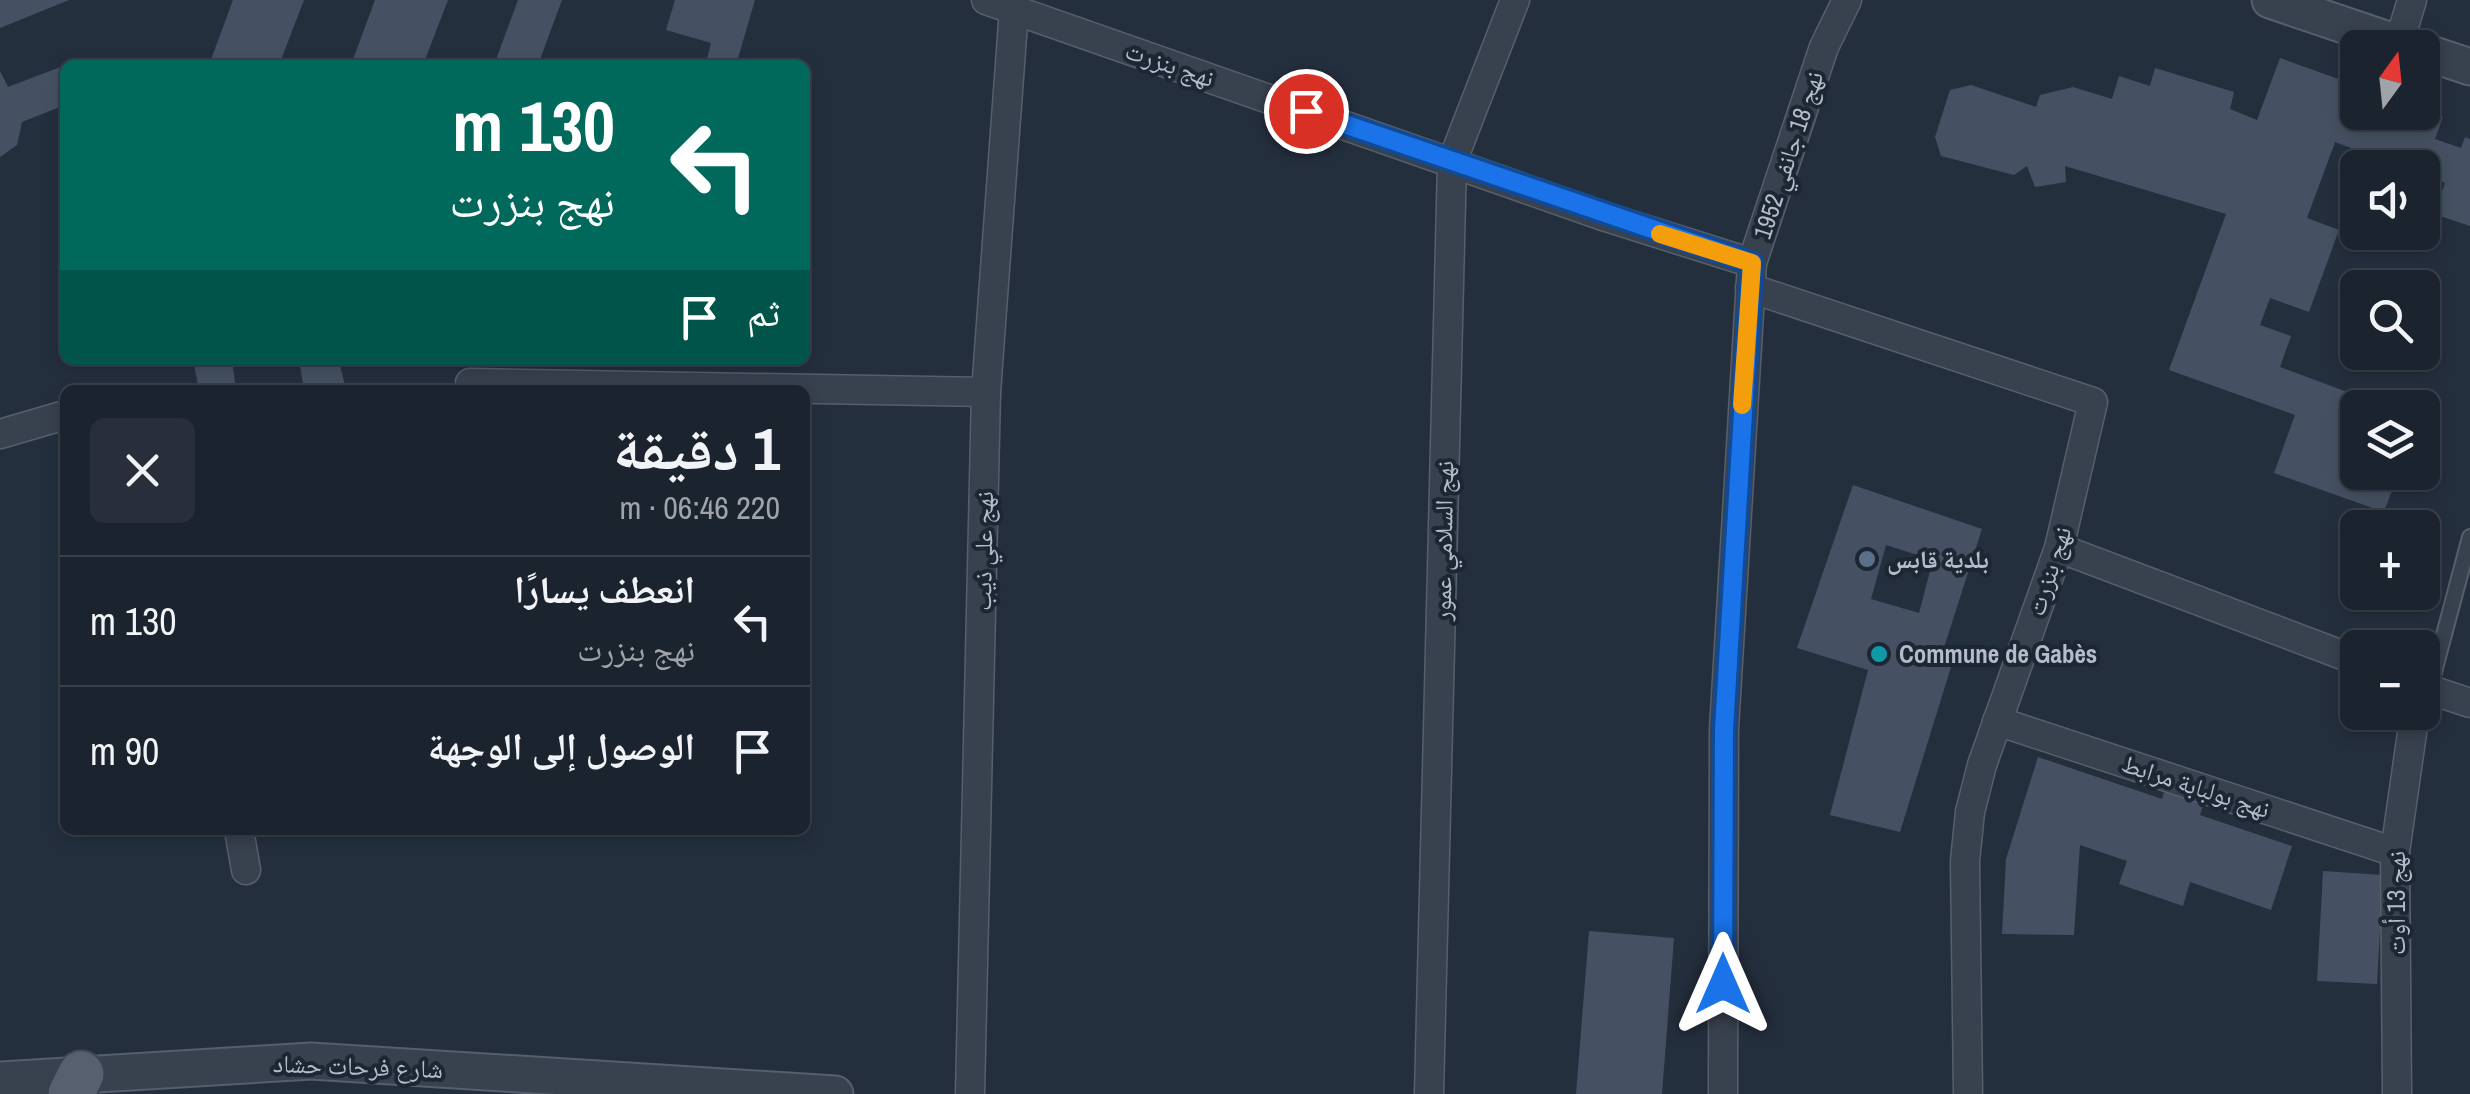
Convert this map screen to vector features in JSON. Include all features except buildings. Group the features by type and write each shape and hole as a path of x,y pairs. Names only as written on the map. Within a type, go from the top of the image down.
{"street":[{"name":"نهج بنزرت","path":"986,0 1452,162 2093,402 2059,548 1997,721 1970,812 1965,860 1968,1094"},
{"name":"نهج السلامي عمور","path":"1429,1094 1452,162 1515,0"},
{"name":"نهج 18 جانفي 1952","path":"1723,1094 1724,729 1751,276 1824,47 1847,0"},
{"path":"2270,0 2360,30"},
{"path":"2411,30 2412,0"},
{"name":"نهج علي ذيب","path":"970,1094 986,392 1014,9"},
{"path":"2440,56 2470,66"},
{"path":"470,383 585,385"},
{"path":"810,389 986,392"},
{"path":"0,434 60,416"},
{"path":"2059,548 2340,654"},
{"path":"2440,699 2470,703"},
{"name":"نهج بولبابة مرابط","path":"1997,721 2394,852"},
{"name":"نهج 13 أوت","path":"2397,1094 2394,852 2416,730"},
{"path":"239,835 246,870"},
{"name":"شارع فرحات حشاد","path":"0,1080 76,1084 311,1060 835,1094"}],"lane":[{"path":"2440,637 2470,537"}],"slow traffic":[{"path":"1660,234 1752,263 1742,405"}],"place":[{"name":"بلدية قابس","path":"1867,559"},
{"name":"Commune de Gabès","path":"1879,654"}],"route":[{"path":"1306,111 1606,217 1752,263 1724,729 1723,984"}]}
